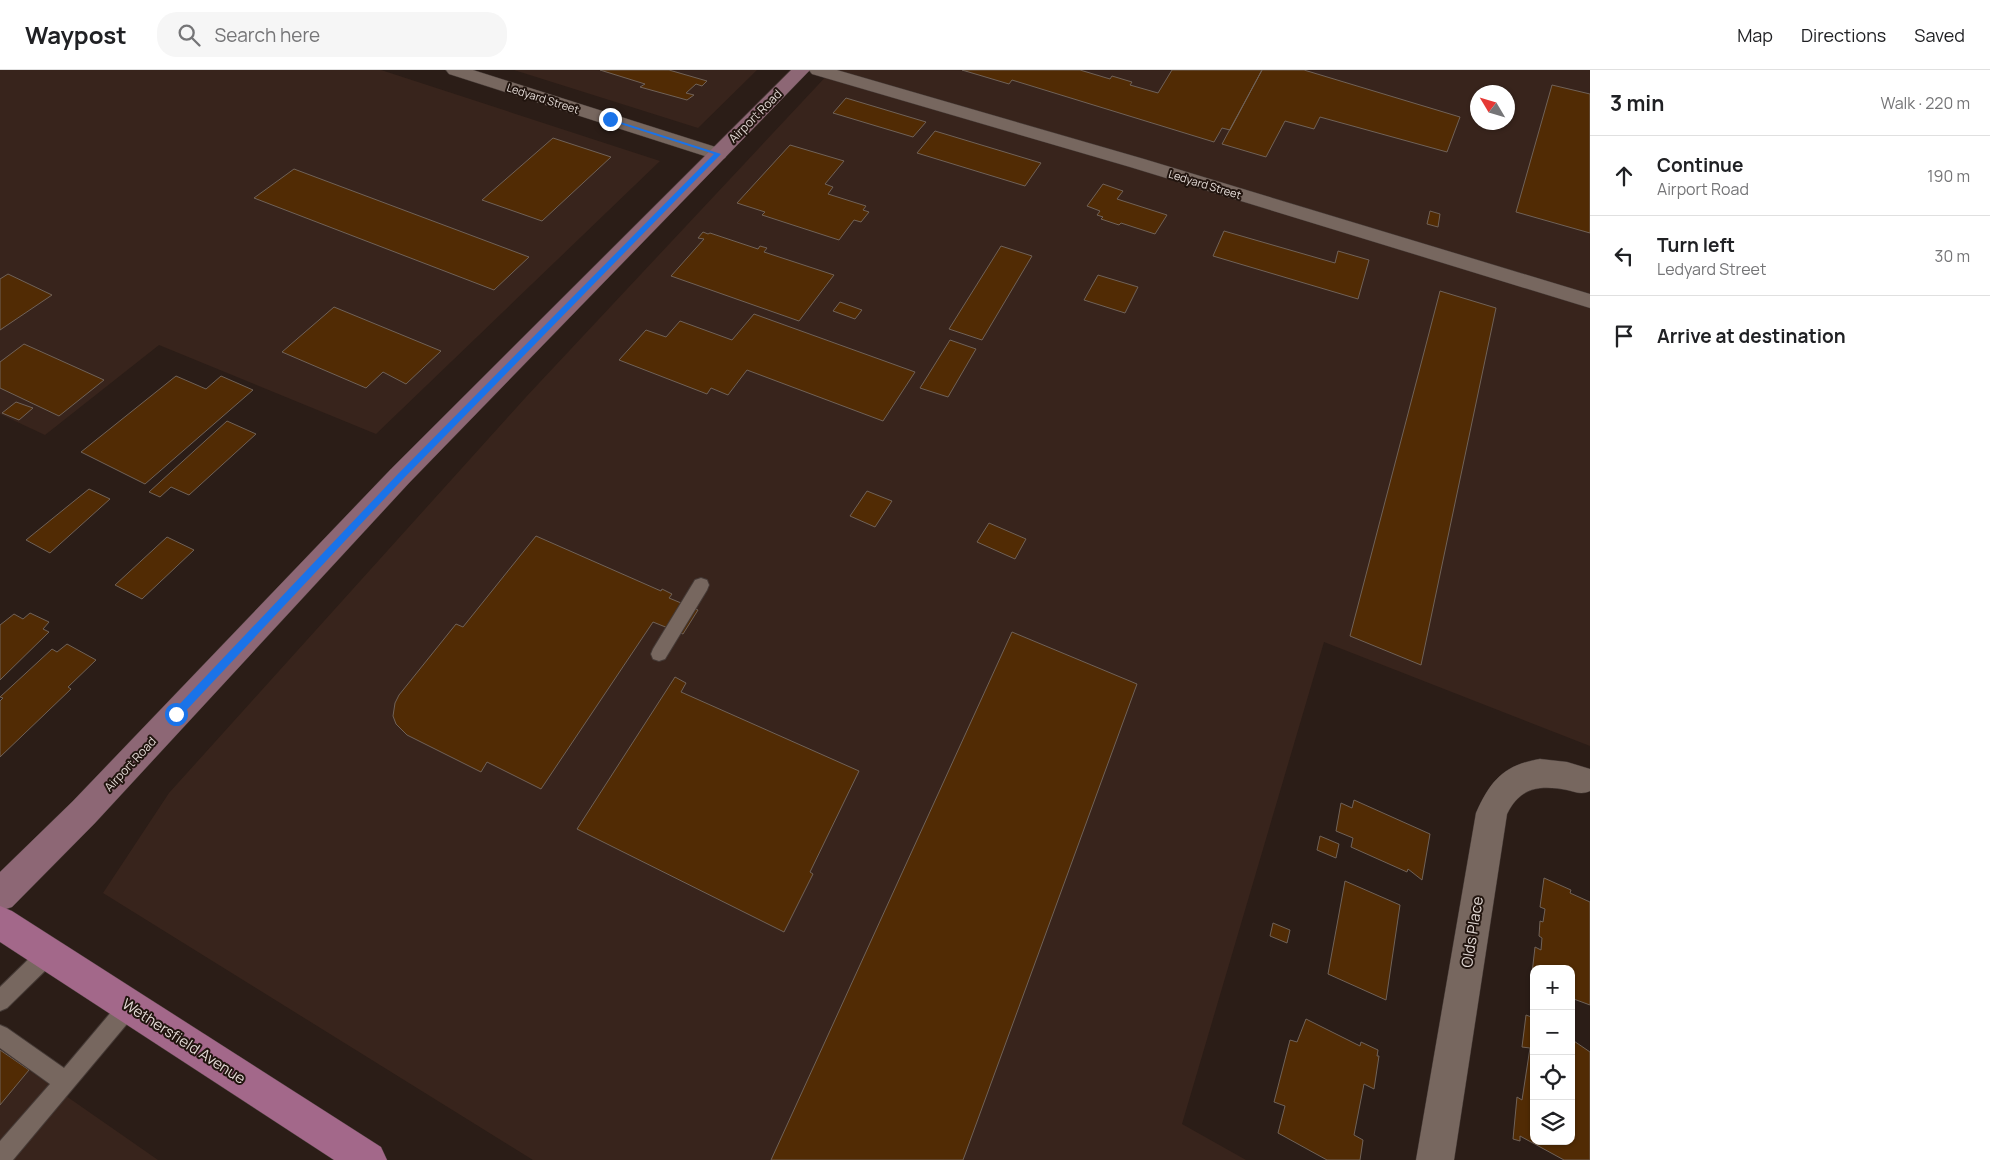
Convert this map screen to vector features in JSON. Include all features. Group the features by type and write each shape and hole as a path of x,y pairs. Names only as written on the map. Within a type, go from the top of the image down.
{"main road":[{"name":"Airport Road","path":"0,895 84,812 407,470 801,70"},
{"name":"Wethersfield Avenue","path":"0,923 368,1160"}],"street":[{"name":"Ledyard Street","path":"455,70 718,154"},
{"name":"Ledyard Street","path":"818,70 1137,163 1590,301"},
{"name":"Olds Place","path":"1435,1160 1492,813 1504,790 1520,778 1546,773 1582,780"}],"lane":[{"path":"659,654 701,585"},
{"path":"0,1001 48,954"},
{"path":"0,1158 130,1005"},
{"path":"0,1035 66,1082"}],"shaded area":[{"path":"0,70 381,70 660,161 376,434 159,345 45,435 0,414"},
{"path":"514,70 757,70 698,128"},
{"path":"832,70 1590,70 1590,746 1324,642 1182,1124 1246,1160 533,1160 103,893 169,793 526,397"},
{"path":"0,1050 158,1160 0,1160"}],"building":[{"path":"600,70 669,70 707,81 702,86 696,84 686,93 694,95 687,100 640,87 645,84"},
{"path":"962,70 1080,70 1110,79 1112,76 1132,82 1130,85 1158,93 1172,70 1262,70 1230,130 1222,128 1214,142 1012,80 1009,84"},
{"path":"1262,70 1304,70 1460,117 1447,152 1320,117 1314,129 1285,121 1266,157 1222,144"},
{"path":"1552,85 1590,94 1590,233 1516,212"},
{"path":"846,98 926,122 913,137 833,113"},
{"path":"935,131 1041,163 1025,186 917,153"},
{"path":"553,138 611,157 542,221 482,200"},
{"path":"790,145 844,161 825,184 833,187 828,194 866,206 863,210 869,212 861,222 854,220 839,240 762,215 765,212 737,203"},
{"path":"294,169 529,257 494,290 254,198"},
{"path":"1103,184 1123,191 1117,199 1167,215 1155,234 1101,219 1103,217 1097,215 1100,211 1087,206"},
{"path":"1430,211 1440,214 1438,227 1427,224"},
{"path":"1224,231 1335,263 1338,251 1369,260 1358,299 1213,256"},
{"path":"703,232 758,249 760,246 767,248 764,252 834,275 799,321 671,276 704,239 698,238"},
{"path":"1001,246 1032,256 982,340 949,329"},
{"path":"8,274 52,295 0,330 0,279"},
{"path":"1098,275 1138,287 1125,313 1084,300"},
{"path":"1440,291 1496,308 1421,665 1350,636"},
{"path":"840,302 862,310 855,319 833,311"},
{"path":"334,307 441,351 406,384 383,372 366,388 282,352"},
{"path":"754,314 915,372 883,421 747,370 728,395 711,388 707,394 619,360 646,330 666,337 680,321 732,340"},
{"path":"950,340 976,349 948,397 920,388"},
{"path":"24,344 104,380 59,416 0,388 0,362"},
{"path":"176,376 206,389 221,376 253,390 145,484 81,452"},
{"path":"16,402 33,408 19,420 2,413"},
{"path":"227,421 256,434 189,495 171,487 160,497 149,492"},
{"path":"89,489 110,499 50,553 26,540"},
{"path":"867,491 892,501 875,527 850,516"},
{"path":"989,523 1026,539 1015,559 977,542"},
{"path":"536,536 661,591 662,589 672,594 669,598 698,610 683,634 653,622 541,789 487,762 481,772 407,735 396,724 393,716 395,703 399,695 456,624 463,627"},
{"path":"167,537 194,550 142,599 115,585"},
{"path":"30,613 49,622 43,629 49,632 0,680 0,625 14,614 23,619"},
{"path":"1012,632 1137,684 963,1160 771,1160"},
{"path":"67,644 96,660 68,687 71,689 0,757 0,701 3,698 0,697 52,649 57,652"},
{"path":"675,677 686,683 681,692 859,771 810,872 813,874 784,932 577,829"},
{"path":"1354,800 1430,834 1422,880 1408,869 1407,872 1351,847 1353,838 1336,831 1341,803 1352,808"},
{"path":"1320,836 1339,844 1336,858 1317,850"},
{"path":"1544,878 1571,890 1570,893 1590,902 1590,1005 1575,999 1575,965 1533,965 1535,947 1541,950 1542,938 1539,936 1540,921 1543,922 1545,909 1540,907"},
{"path":"1345,881 1400,905 1386,1000 1328,974"},
{"path":"1273,923 1290,930 1287,943 1270,936"},
{"path":"1526,1015 1530,1016 1530,1048 1522,1047"},
{"path":"1306,1019 1360,1046 1361,1042 1378,1050 1377,1056 1379,1056 1374,1089 1364,1084 1354,1135 1363,1140 1360,1160 1327,1160 1278,1133 1285,1106 1274,1102 1290,1040 1297,1042"},
{"path":"1575,1042 1590,1052 1590,1160 1564,1160 1536,1145 1575,1145"},
{"path":"1530,1048 1530,1141 1520,1136 1520,1141 1513,1139 1517,1097 1522,1100"},
{"path":"0,1050 29,1070 0,1105"}],"route":[{"path":"176,714 400,476 718,154 610,119"}]}
